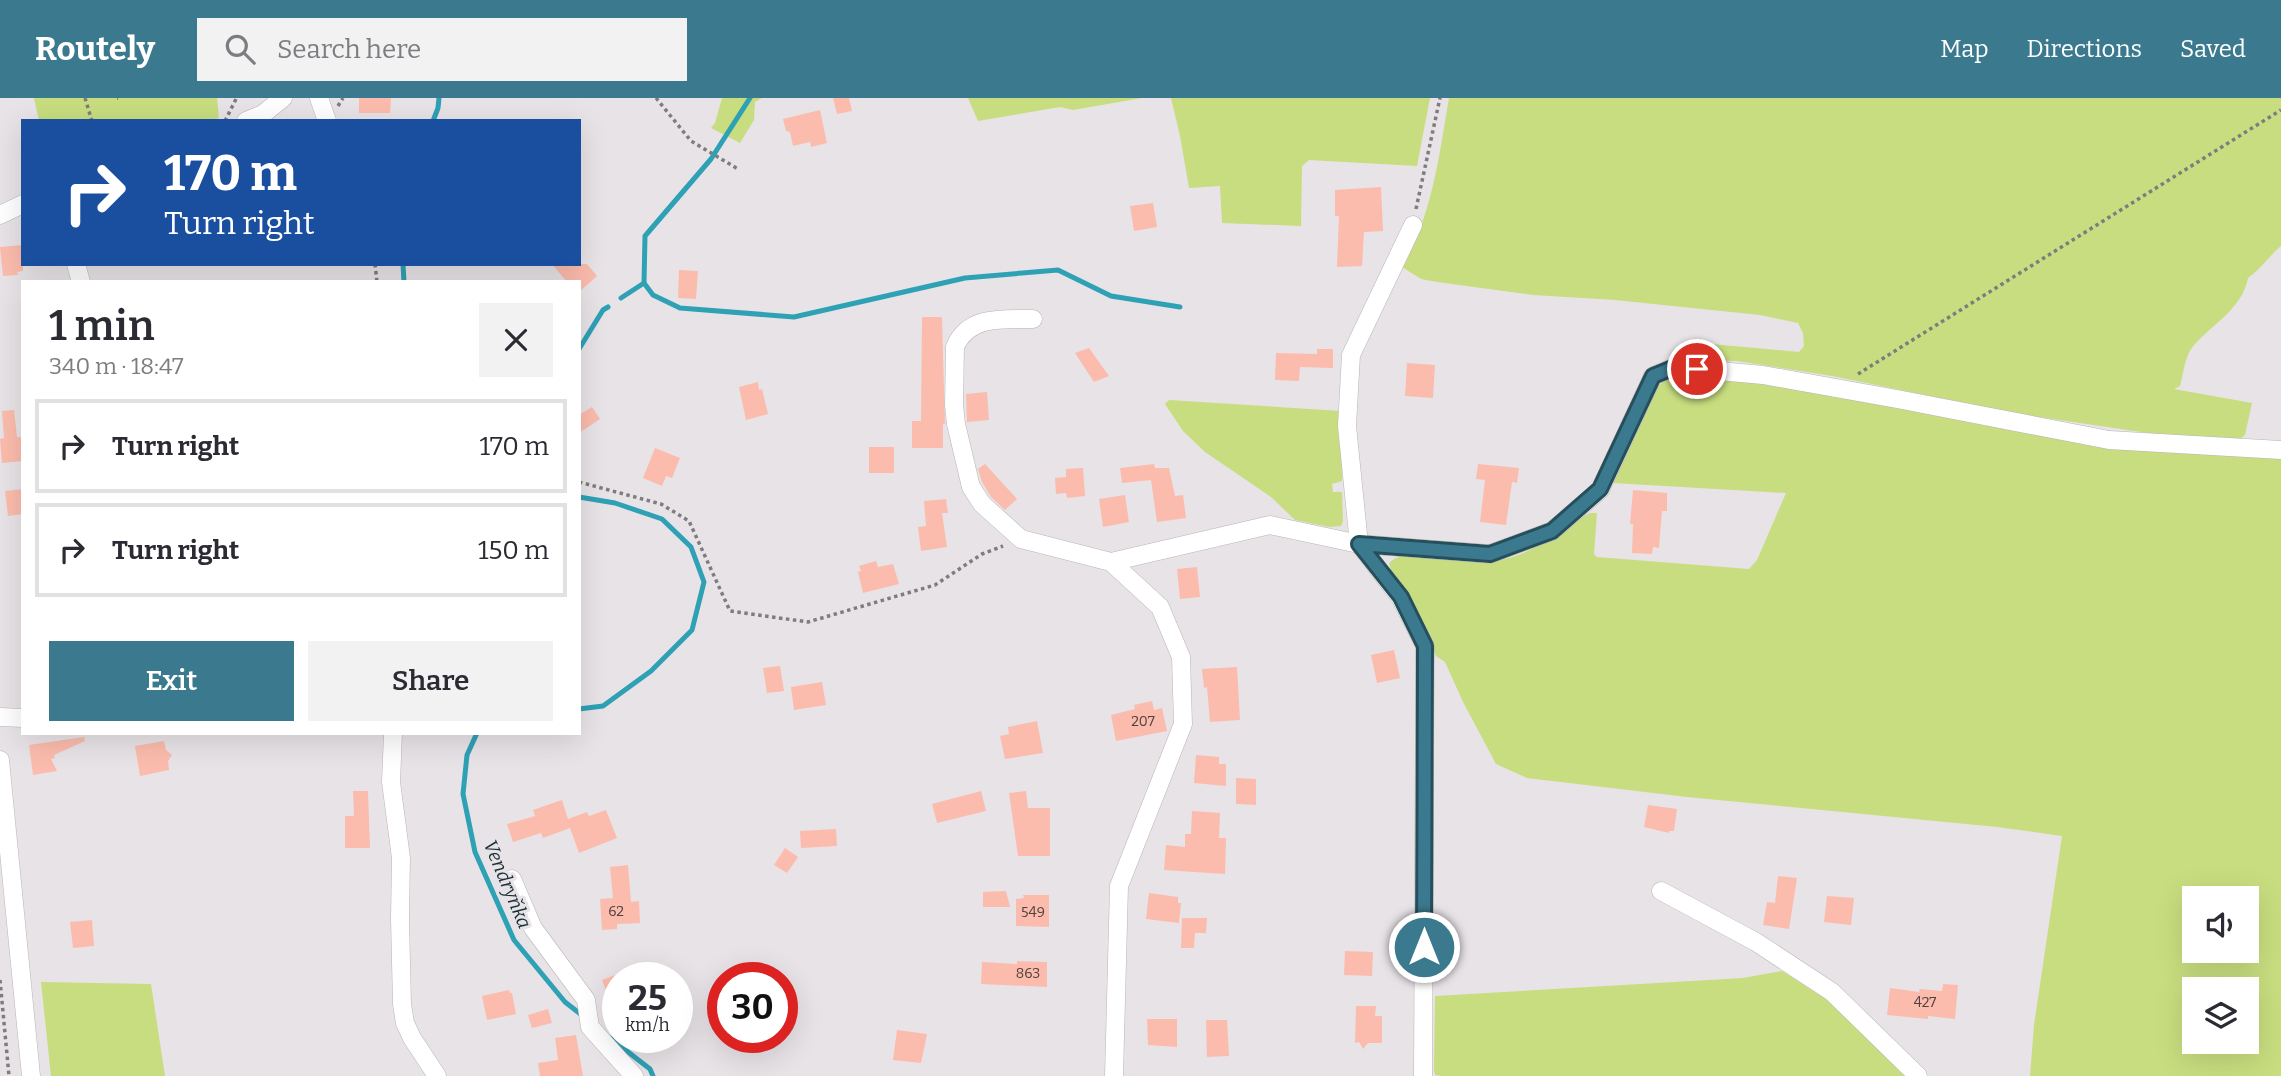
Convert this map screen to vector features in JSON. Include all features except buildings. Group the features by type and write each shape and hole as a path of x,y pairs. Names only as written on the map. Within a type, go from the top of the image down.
{"street":[{"path":"251,119 263,114 283,98"},
{"path":"319,98 326,119"},
{"path":"0,215 21,205"},
{"path":"1413,225 1351,355 1347,426 1359,544 1401,597 1425,646 1423,1076"},
{"path":"1033,319 994,319 978,323 966,330 955,347 956,424 971,487 982,505 1021,539 1111,562 1270,525 1359,544 1490,554 1552,531 1600,489 1653,376 1675,367 1762,375 2109,440 2281,450"},
{"path":"1111,562 1160,607 1181,657 1183,724 1119,886 1114,1076"},
{"path":"0,717 21,718"},
{"path":"393,735 391,782 401,858 402,1004 405,1023 412,1038 437,1076"},
{"path":"0,760 31,1076"},
{"path":"512,879 533,928 586,1000 590,1027 634,1076"},
{"path":"1661,891 1756,942 1832,992 1918,1076"}],"path":[{"path":"85,98 91,119"},
{"path":"226,119 236,98"},
{"path":"656,98 691,141 738,169"},
{"path":"1413,225 1440,98"},
{"path":"1835,388 2281,110"},
{"path":"581,483 661,504 689,521 730,611 808,622 935,585 982,554 1021,539"},
{"path":"0,979 9,1076"}],"green space":[{"path":"34,98 217,98 219,118 216,119 39,119"},
{"path":"722,98 762,98 755,102 754,120 740,143 711,128"},
{"path":"968,98 1142,98 1073,110 1060,107 978,121"},
{"path":"1171,98 1430,98 1417,166 1309,160 1302,166 1301,226 1222,223 1220,186 1189,188"},
{"path":"1449,98 2281,98 2281,246 2248,278 2245,289 2232,308 2191,349 2180,386 2174,389 2252,403 2245,435 2239,440 2155,434 2019,414 1832,376 1737,361 1699,360 1687,355 1688,349 1700,343 1799,352 1804,346 1803,333 1798,323 1760,315 1615,300 1533,295 1421,279 1402,267 1421,227 1427,206 1438,164"},
{"path":"1691,371 1900,404 2281,456 2281,1076 2030,1076 2034,1025 2062,836 1527,778 1496,764 1445,662 1436,656 1411,598 1391,571 1389,563 1398,557 1427,554 1505,559 1528,551 1590,513 1597,513 1594,554 1597,557 1749,569 1757,560 1786,493 1613,483 1635,427 1650,399 1665,380"},
{"path":"1169,400 1341,411 1342,481 1332,484 1333,492 1342,492 1341,526 1329,527 1295,520 1271,497 1205,452 1183,431 1165,404"},
{"path":"1782,971 1838,1007 1908,1076 1435,1075 1435,996 1743,978"},
{"path":"41,982 151,984 165,1076 51,1076"}],"waterway":[{"name":"Vendryňka","path":"434,119 439,98"},
{"path":"621,298 644,283 645,236 711,159 750,98"},
{"name":"Vendryňka","path":"403,266 404,280"},
{"path":"644,283 653,295 680,308 794,317 965,278 1058,270 1111,296 1180,307"},
{"path":"581,346 603,310 608,307"},
{"name":"Vendryňka","path":"581,497 615,503 662,519 691,547 704,582 692,630 651,671 603,706 581,709"},
{"name":"Vendryňka","path":"476,735 467,755 463,794 475,852 514,940 565,1002 583,1016"},
{"name":"Vendryňka","path":"629,1053 650,1069 653,1076"}],"route":[{"path":"1424,947 1425,646 1401,597 1359,544 1490,554 1552,531 1600,489 1653,376 1675,367 1697,369"}]}
